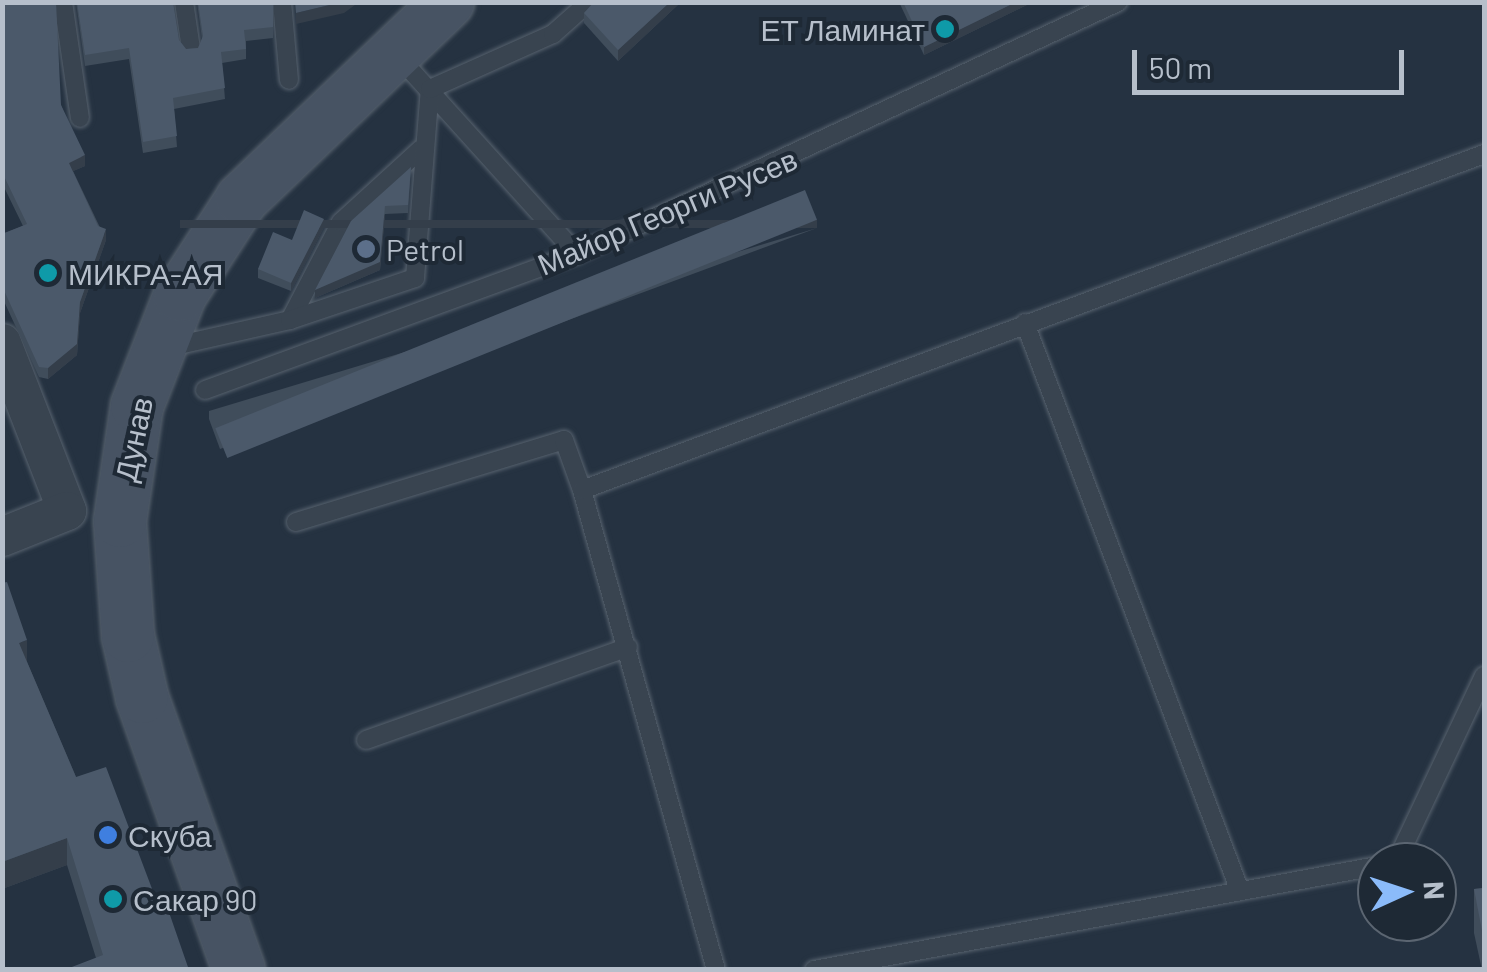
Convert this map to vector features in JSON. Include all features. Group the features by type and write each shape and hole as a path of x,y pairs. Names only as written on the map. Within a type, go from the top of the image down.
{"main road":[{"name":"Дунав","path":"239,970 142,697 123,605 121,489 155,350 180,295 242,200 448,2"}],"street":[{"path":"2,343 67,511 2,538"}],"lane":[{"path":"64,2 80,118"},
{"path":"184,2 190,48"},
{"path":"282,2 289,80"},
{"path":"430,89 553,34 589,2"},
{"name":"Майор Георги Русев","path":"205,390 577,254 1082,10 1118,2"},
{"path":"394,52 577,254"},
{"path":"155,350 290,320 416,278 421,149 430,89"},
{"path":"290,320 341,222 421,149"},
{"path":"582,490 1484,154"},
{"path":"1025,323 1240,891"},
{"path":"296,522 564,440 628,647 716,970"},
{"path":"366,740 628,647"},
{"path":"1405,842 1484,676"},
{"path":"814,970 1357,870"}],"building":[{"path":"2,2 56,2 61,105 85,155 69,163 98,226 106,229 80,302 77,344 48,368 39,367 2,286 2,234 27,224 2,172"},
{"path":"77,2 173,2 179,40 186,49 198,48 203,36 198,2 273,2 273,27 244,30 246,49 221,52 225,88 173,98 177,136 143,142 129,48 85,55"},
{"path":"295,2 342,2 296,13"},
{"path":"594,2 670,2 618,50 584,13"},
{"name":"ЕТ Ламинат","path":"903,2 1016,2 924,47"},
{"path":"411,167 408,205 385,206 380,262 315,290 351,221"},
{"path":"805,190 817,220 227,458 215,428"},
{"path":"304,210 324,219 291,283 258,269 273,232 292,240"},
{"path":"7,582 27,640 19,643 76,777 106,767 154,894 162,892 189,970 64,970 103,955 67,838 2,862 2,583"},
{"path":"1484,888 1484,941 1474,889"}],"place":[{"name":"ЕТ Ламинат","path":"945,29"},
{"name":"Petrol","path":"366,249"},
{"name":"МИКРА-АЯ","path":"48,273"},
{"name":"Скуба","path":"108,835"},
{"name":"Сакар 90","path":"113,899"}]}
